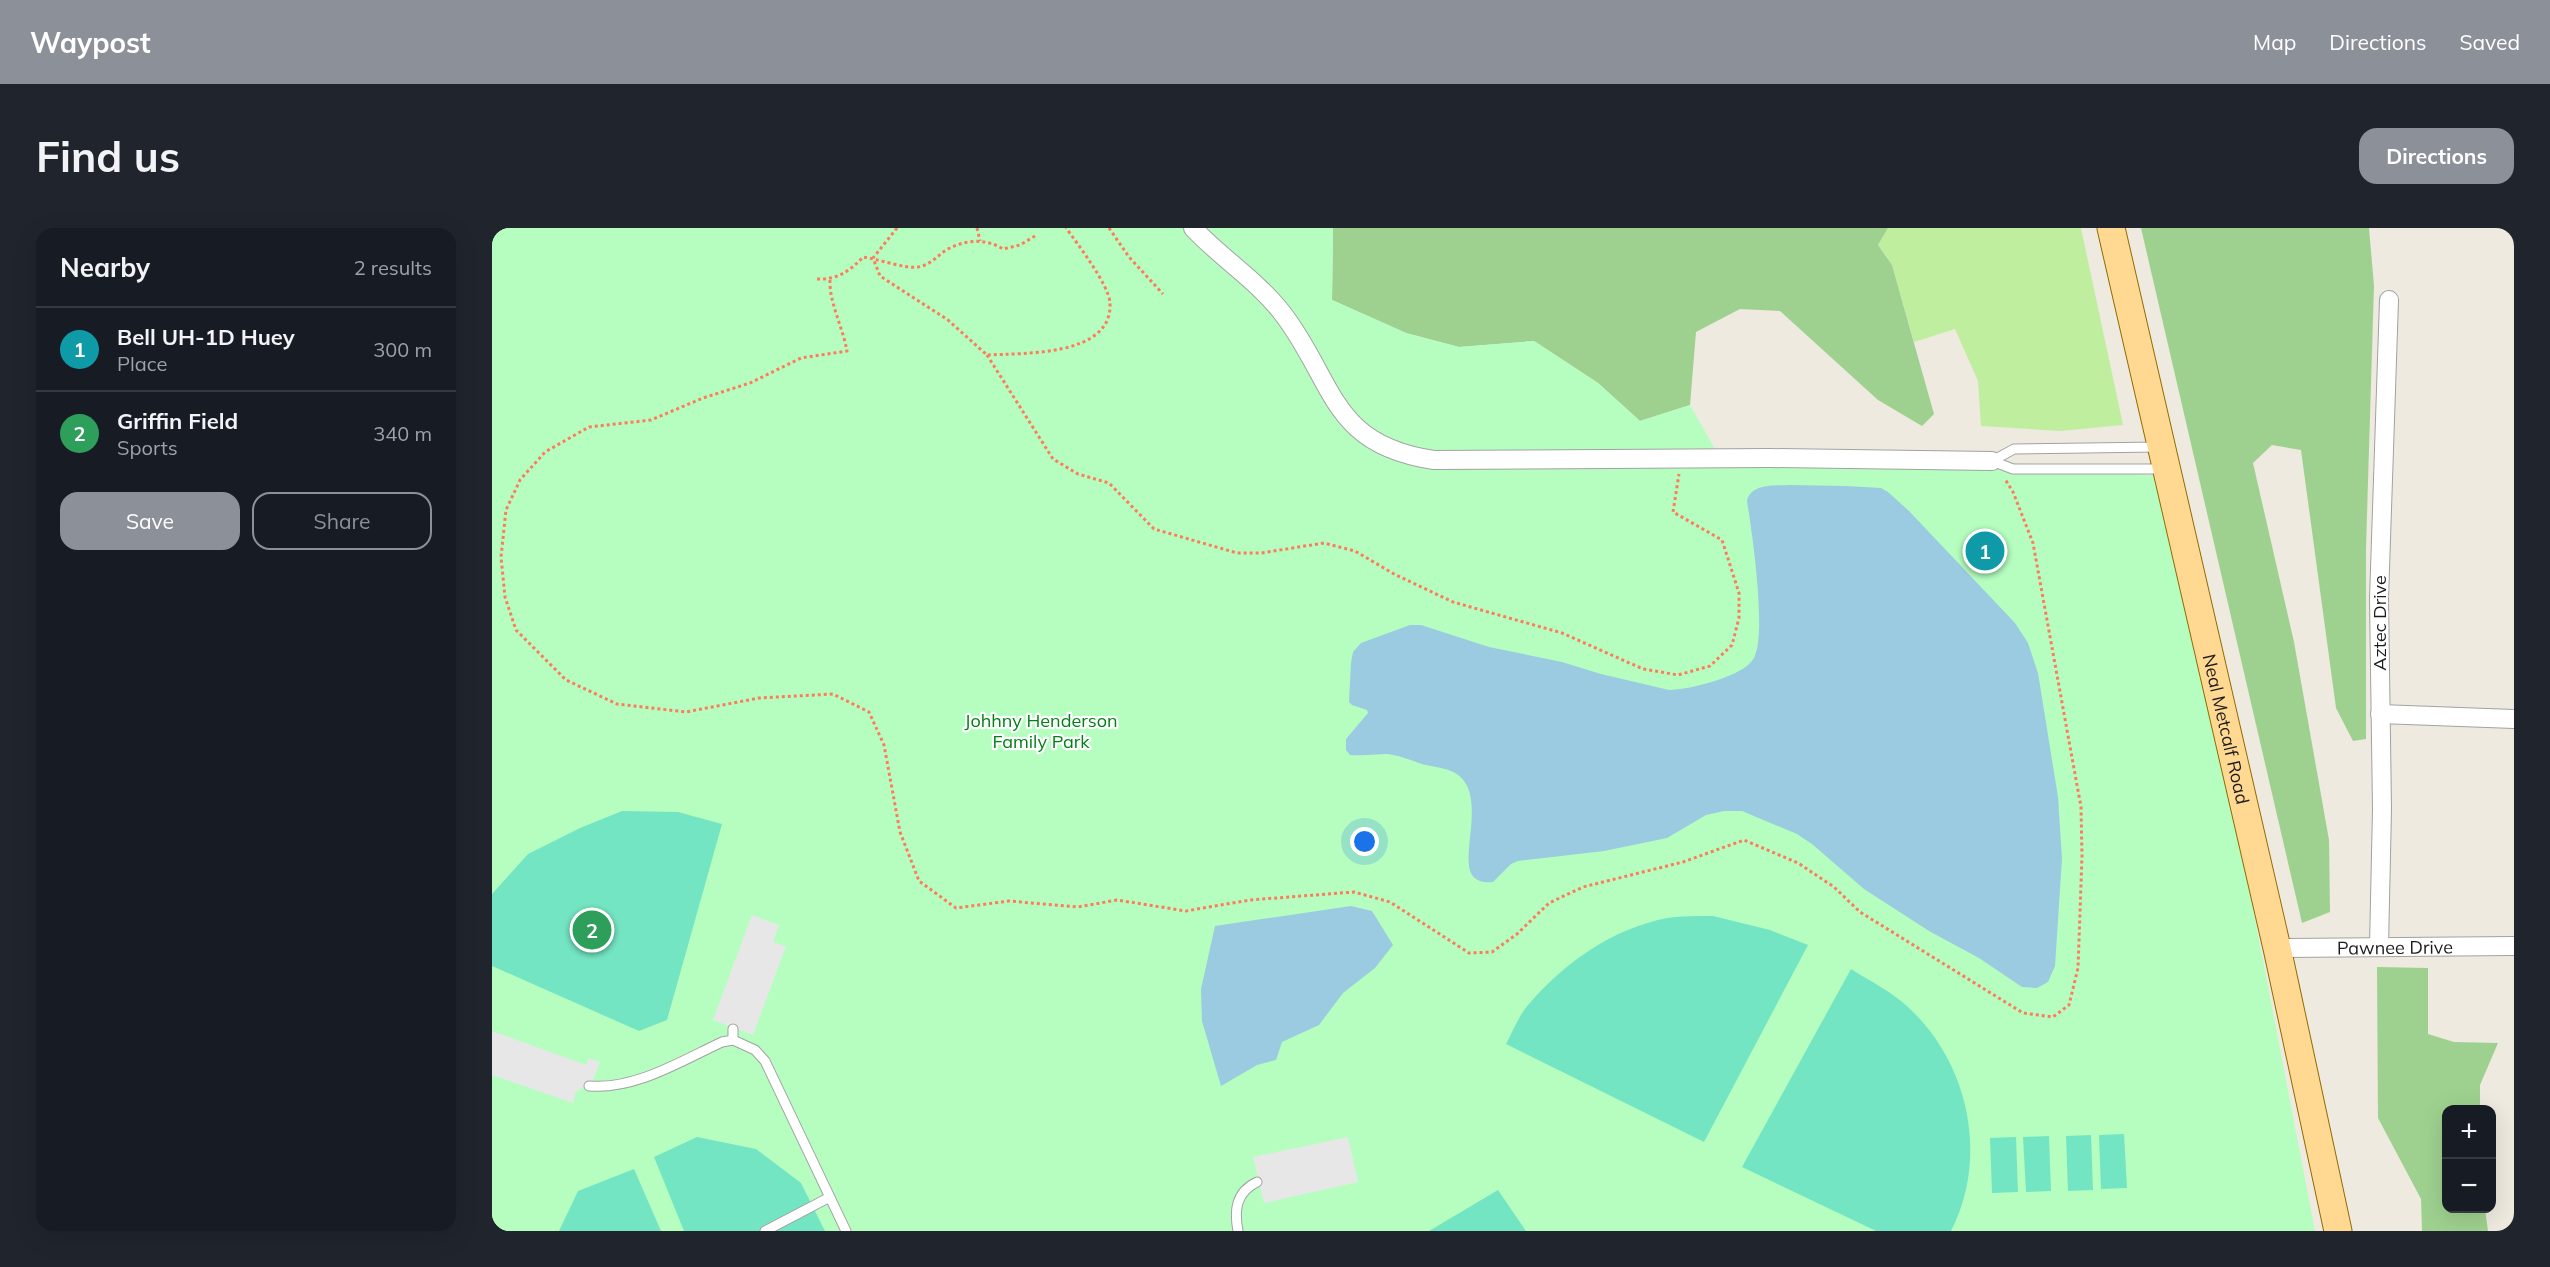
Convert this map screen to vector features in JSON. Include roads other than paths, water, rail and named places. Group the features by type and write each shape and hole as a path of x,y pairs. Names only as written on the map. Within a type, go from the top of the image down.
{"main road":[{"name":"Neal Metcalf Road","path":"2110,228 2277,948 2337,1231"}],"street":[{"path":"1193,228 1214,250 1272,300 1304,347 1330,395 1352,423 1382,445 1415,458 1434,460 1992,461"},
{"name":"Aztec Drive","path":"2379,946 2382,808 2379,564 2389,300"},
{"path":"2380,714 2514,719"},
{"name":"Pawnee Drive","path":"2277,948 2514,946"}],"lane":[{"path":"1992,461 2014,449 2165,458"},
{"path":"1992,461 2013,469 2165,458"},
{"path":"733,1029 733,1040"},
{"path":"589,1086 603,1087 631,1082 722,1042 733,1040 755,1050 765,1061 846,1231"},
{"path":"1238,1231 1236,1208 1239,1197 1248,1186 1257,1182"},
{"path":"765,1231 830,1197"}],"water":[{"path":"1790,485 1881,488 1888,492 1909,511 2015,623 2028,643 2038,673 2058,797 2062,859 2055,966 2048,982 2037,988 2022,987 1979,958 1929,931 1864,889 1797,834 1742,811 1724,811 1706,815 1667,838 1604,851 1518,861 1511,864 1493,882 1479,881 1472,875 1469,867 1472,807 1463,779 1446,769 1393,755 1350,755 1346,750 1346,739 1368,713 1367,710 1349,702 1353,652 1361,643 1410,625 1421,625 1489,647 1562,662 1669,690 1702,685 1740,671 1754,658 1758,646 1759,628 1757,582 1747,501 1749,495 1758,488"},
{"path":"1351,906 1372,911 1393,945 1375,968 1343,993 1319,1025 1282,1042 1276,1060 1257,1065 1221,1086 1202,1021 1201,989 1215,926"}],"place":[{"name":"Bell UH-1D Huey","path":"1985,551"},
{"name":"Griffin Field","path":"592,930"}],"park label":[{"name":"Johhny Henderson Family Park","path":"1041,730"}]}
